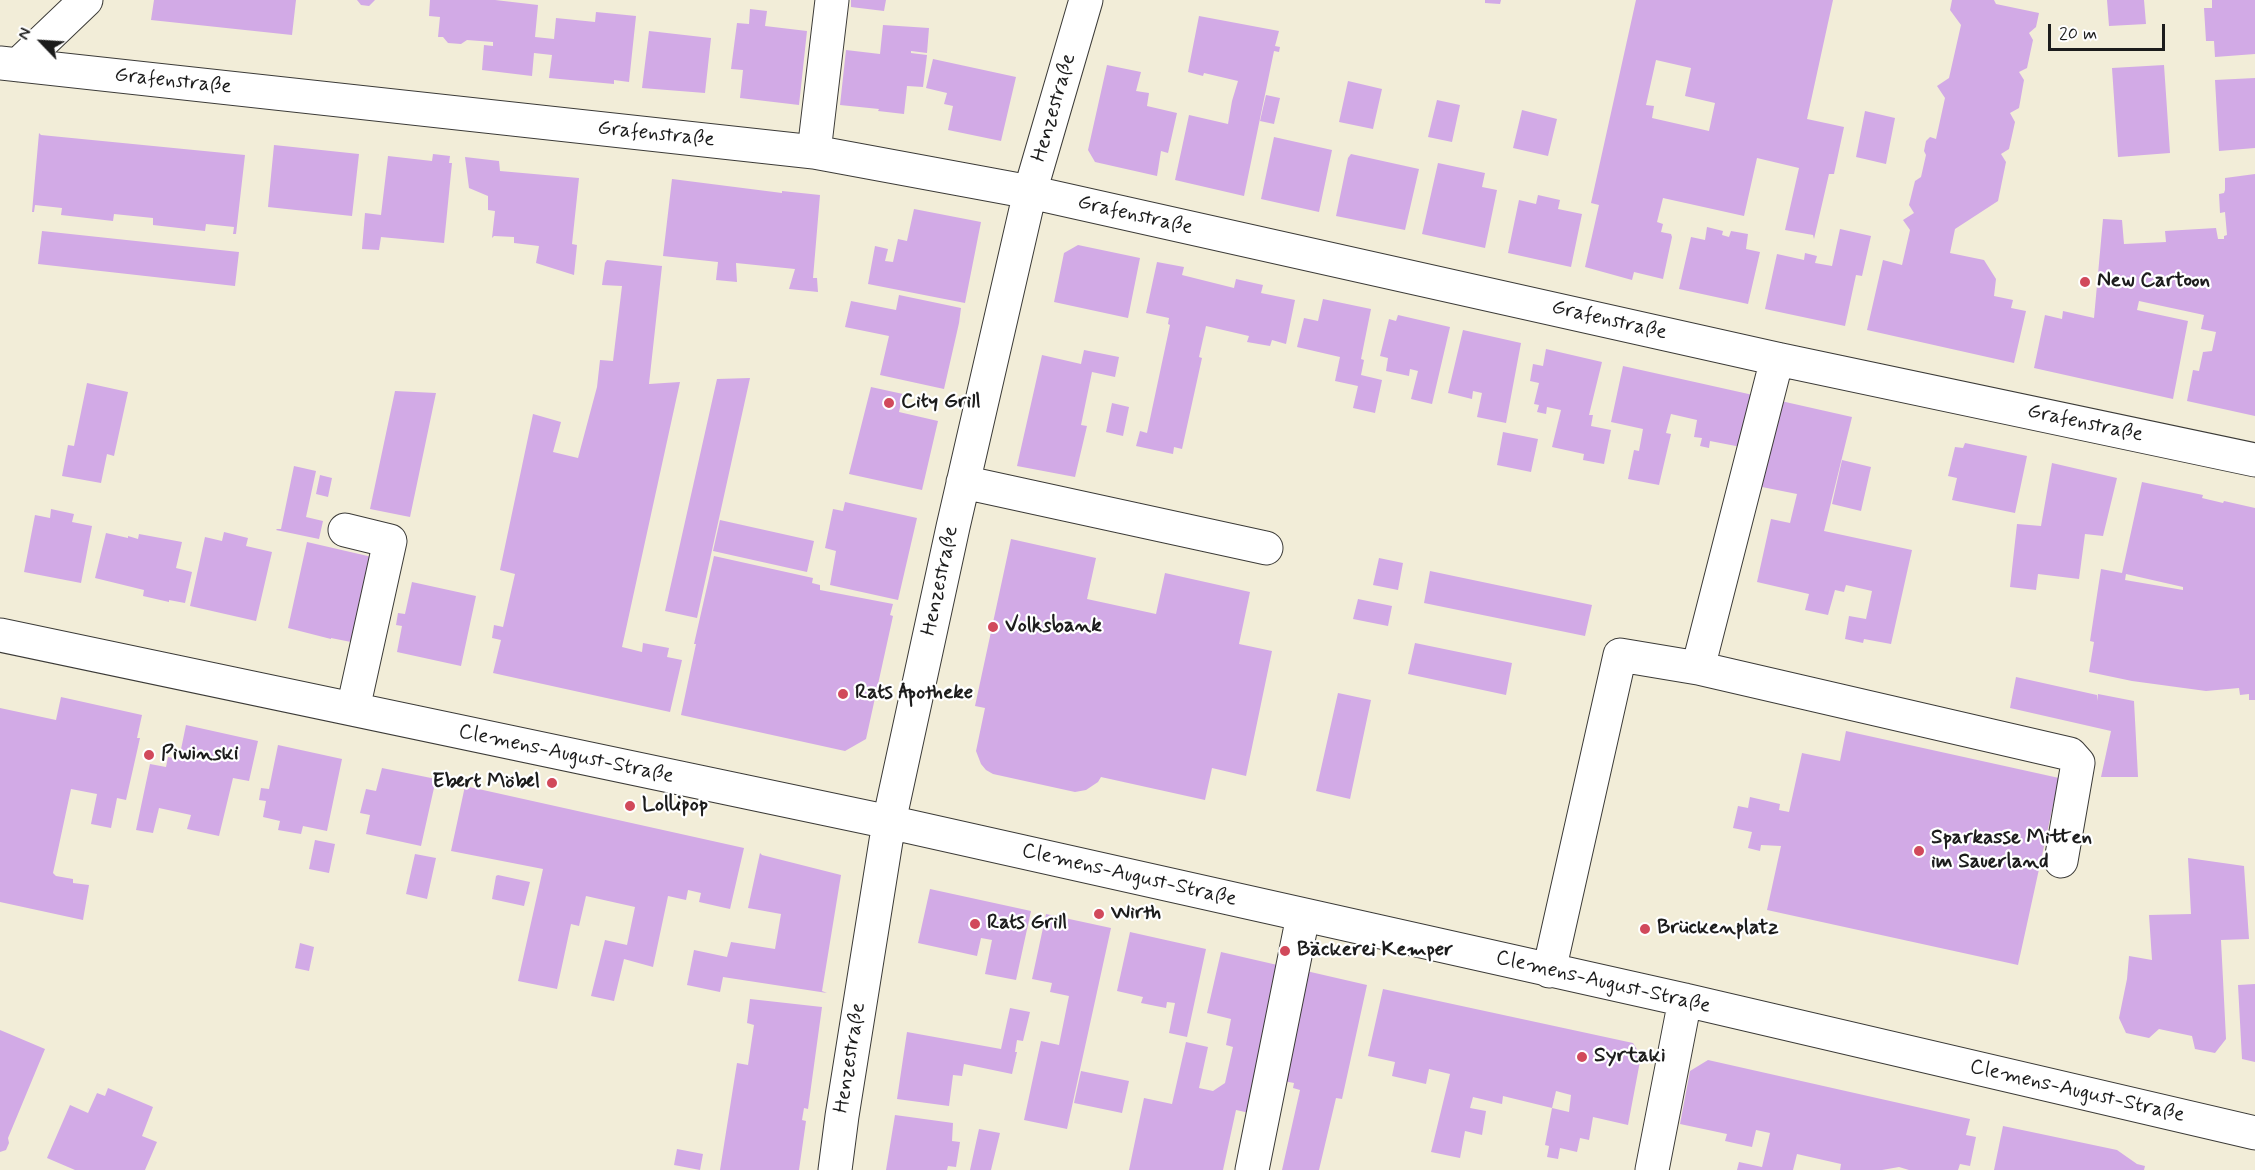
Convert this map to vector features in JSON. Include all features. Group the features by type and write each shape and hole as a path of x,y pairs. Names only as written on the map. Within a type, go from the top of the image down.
{"street":[{"path":"9,64 86,0"},
{"path":"814,152 832,0"},
{"name":"Henzestraße","path":"835,1170 843,1105 889,822 963,482 1030,192 1086,0"},
{"name":"Grafenstraße","path":"9,64 814,152 1030,192 1777,358 2255,460"},
{"path":"1698,668 1777,358"},
{"path":"963,482 1266,548"},
{"path":"345,530 390,541 353,709"},
{"name":"Clemens-August-Straße","path":"0,635 889,822 1685,1000 2255,1133"},
{"path":"1550,970 1620,655 1698,668 2070,754 2078,763 2061,861"},
{"path":"1252,1170 1303,916"},
{"path":"1652,1170 1685,1000"}],"building":[{"path":"154,0 296,0 292,35 151,20"},
{"path":"357,0 375,0 369,6 361,5"},
{"path":"430,0 495,0 538,5 535,37 554,39 556,18 595,22 596,12 636,16 629,82 614,80 614,84 549,78 552,55 534,53 532,76 482,70 484,45 493,46 493,42 467,40 461,44 448,43 443,37 438,37 440,17 429,16"},
{"path":"851,0 886,0 884,11 851,7"},
{"path":"1485,0 1501,0 1500,4 1485,3"},
{"path":"1636,0 1833,0 1807,119 1844,127 1834,174 1829,174 1814,239 1813,235 1785,230 1799,168 1757,158 1744,216 1663,198 1657,222 1663,224 1661,232 1671,234 1672,237 1663,279 1634,272 1632,280 1585,267 1599,205 1591,203","holes":["1656,60 1691,68 1685,96 1715,103 1709,131 1652,118 1654,106 1646,105"]},
{"path":"1952,0 1994,0 1996,4 2039,13 2036,27 2029,33 2033,40 2027,68 2019,72 2024,80 2019,108 2010,113 2015,122 2009,149 2001,154 2006,162 1998,201 1955,229 1950,253 1984,260 1996,279 1994,296 2013,300 2011,308 2026,311 2014,363 1867,330 1883,260 1902,265 1910,230 1903,220 1914,213 1909,205 1915,181 1921,177 1926,155 1924,151 1926,141 1930,137 1936,139 1945,98 1937,86 1949,78 1961,25 1950,10"},
{"path":"2107,0 2144,0 2146,24 2109,26"},
{"path":"2212,0 2255,0 2255,54 2215,57 2214,41 2206,41 2204,8 2212,8"},
{"path":"750,9 767,11 765,26 807,31 799,105 740,98 743,70 731,69 737,23 749,24"},
{"path":"1199,16 1279,31 1275,46 1280,47 1279,52 1274,51 1244,196 1175,180 1189,115 1228,124 1238,81 1204,73 1203,76 1188,72"},
{"path":"883,25 929,28 927,53 911,51 911,53 927,55 923,87 907,86 904,114 840,105 846,50 880,54"},
{"path":"649,31 711,38 705,93 642,88"},
{"path":"933,59 1016,77 1001,141 948,130 953,106 944,104 947,93 926,88"},
{"path":"1107,65 1141,72 1136,91 1149,93 1147,106 1177,113 1168,153 1161,151 1157,176 1095,162 1088,150"},
{"path":"2164,65 2170,153 2118,157 2112,68"},
{"path":"2255,78 2255,148 2219,151 2215,80"},
{"path":"1348,81 1382,89 1373,129 1339,122"},
{"path":"1266,95 1280,98 1274,124 1260,121"},
{"path":"1437,100 1460,105 1452,142 1428,137"},
{"path":"1522,110 1557,119 1548,156 1513,148"},
{"path":"1865,111 1895,118 1886,164 1856,157"},
{"path":"39,133 245,155 236,234 233,234 234,227 206,224 205,231 153,225 153,218 114,214 113,221 61,215 62,208 35,205 34,212 32,212"},
{"path":"1274,137 1332,150 1319,212 1261,199"},
{"path":"274,145 359,154 352,216 268,207"},
{"path":"433,154 450,156 449,163 452,163 444,243 381,237 379,250 362,249 365,213 381,215 388,156 432,161"},
{"path":"1351,154 1419,169 1405,230 1336,216 1348,158"},
{"path":"465,157 499,161 500,171 579,178 572,244 577,245 574,275 536,263 539,246 514,243 514,237 494,236 492,238 495,211 488,210 488,196 469,188"},
{"path":"1438,163 1485,173 1482,187 1497,190 1485,248 1422,234"},
{"path":"2255,174 2255,416 2187,401 2193,370 2199,371 2203,352 2212,351 2216,332 2201,329 2204,315 2139,301 2137,310 2188,321 2173,399 2034,368 2045,315 2062,319 2063,311 2094,318 2103,219 2122,220 2124,244 2166,242 2165,231 2216,228 2218,239 2224,239 2227,235 2225,212 2220,213 2219,194 2224,193 2225,178"},
{"path":"672,179 782,193 782,191 820,195 813,278 817,278 818,292 789,289 795,269 736,263 737,282 716,280 718,262 663,256"},
{"path":"1538,195 1560,200 1558,209 1582,214 1571,267 1508,253 1519,200 1536,204"},
{"path":"914,209 981,222 965,303 868,284 875,246 888,249 885,261 893,262 898,239 907,241"},
{"path":"1707,227 1723,231 1722,235 1729,237 1731,231 1748,234 1746,249 1760,252 1748,304 1679,289 1691,237 1705,240"},
{"path":"1840,229 1871,236 1862,276 1856,275 1845,326 1765,309 1777,254 1804,260 1805,253 1817,256 1815,263 1832,266"},
{"path":"42,231 239,252 235,286 38,264"},
{"path":"1078,245 1140,258 1128,318 1054,302 1064,253"},
{"path":"607,260 662,266 649,384 680,382 622,647 642,652 643,643 669,648 667,657 682,660 670,712 493,673 501,640 492,638 494,625 503,627 515,574 500,570 533,414 561,422 553,452 578,458 597,387 600,360 613,361 622,286 602,285"},
{"path":"1157,262 1184,267 1182,275 1234,288 1236,279 1263,285 1261,293 1295,300 1286,344 1272,340 1270,346 1247,342 1249,336 1206,326 1199,357 1202,358 1182,449 1174,447 1173,454 1136,446 1140,431 1147,433 1170,325 1168,324 1169,318 1146,313"},
{"path":"899,295 961,308 944,389 880,375 889,336 845,327 851,301 896,310"},
{"path":"1323,299 1371,309 1361,359 1364,360 1361,375 1382,380 1375,413 1353,408 1358,386 1335,381 1340,357 1297,347 1304,318 1318,321"},
{"path":"1398,315 1450,327 1432,404 1411,399 1418,371 1410,369 1409,376 1386,371 1388,358 1380,356 1389,319 1396,321"},
{"path":"1463,330 1521,343 1506,423 1477,417 1482,393 1473,391 1472,399 1448,393"},
{"path":"1546,349 1602,362 1589,415 1593,415 1591,426 1611,430 1604,464 1583,460 1584,454 1552,447 1561,410 1547,407 1546,414 1537,412 1539,405 1534,404 1539,383 1530,381 1533,364 1543,366"},
{"path":"1084,350 1119,357 1115,377 1092,372 1081,425 1087,426 1075,477 1017,466 1042,355 1081,364"},
{"path":"1623,366 1753,395 1741,447 1710,441 1709,448 1700,446 1702,438 1694,437 1697,420 1671,414 1666,433 1671,434 1659,485 1628,479 1634,450 1639,451 1643,429 1611,422"},
{"path":"750,378 697,618 665,611 717,379"},
{"path":"87,383 128,392 114,456 107,454 101,483 62,476 68,445 74,446"},
{"path":"871,387 903,394 899,412 938,421 922,490 849,474"},
{"path":"395,391 436,393 410,517 370,509"},
{"path":"1781,401 1852,417 1824,531 1912,550 1891,644 1864,639 1863,643 1845,639 1849,616 1866,619 1872,591 1846,585 1844,592 1835,590 1828,615 1805,610 1809,594 1757,582 1771,519 1790,523 1797,494 1762,487"},
{"path":"1112,403 1129,407 1123,436 1106,432"},
{"path":"1503,432 1538,439 1531,472 1497,465"},
{"path":"1965,443 2027,456 2015,513 1952,500 1957,478 1948,476 1955,447 1963,448"},
{"path":"1842,460 1871,467 1861,511 1832,504"},
{"path":"2052,463 2117,478 2103,536 2085,534 2079,579 2038,574 2036,590 2010,587 2017,524 2041,526"},
{"path":"294,466 316,471 306,517 323,521 319,539 276,530 281,529"},
{"path":"320,475 332,478 328,497 316,494"},
{"path":"2142,482 2203,495 2202,498 2223,503 2224,501 2255,508 2255,700 2249,700 2249,694 2240,695 2239,688 2206,691 2132,681 2089,672 2094,642 2090,641 2101,569 2122,573","holes":["2126,574 2183,587 2183,590 2125,580"]},
{"path":"845,502 917,518 898,600 830,585 836,551 825,548 833,509 843,511"},
{"path":"51,509 74,514 72,522 92,526 81,583 24,572 35,515 50,518"},
{"path":"720,520 814,541 807,572 713,551"},
{"path":"224,532 248,538 246,546 272,552 256,621 190,606 205,537 222,541"},
{"path":"106,533 138,539 139,534 182,542 176,568 192,572 185,603 143,596 144,590 95,578"},
{"path":"1011,539 1096,558 1087,599 1156,614 1165,573 1250,592 1239,644 1272,651 1246,776 1212,768 1205,800 1101,777 1098,782 1086,790 1075,792 993,774 986,770 976,751 985,708 975,706"},
{"path":"307,542 372,557 356,643 288,628"},
{"path":"714,556 813,578 812,583 820,585 820,590 893,604 890,615 893,616 866,739 845,751 681,715"},
{"path":"1379,558 1403,563 1398,590 1373,585"},
{"path":"1430,571 1592,605 1585,636 1424,603"},
{"path":"412,582 476,596 461,666 397,652 402,626 396,625 398,613 405,614"},
{"path":"1358,599 1392,606 1388,626 1353,619"},
{"path":"1415,643 1512,663 1506,695 1408,674"},
{"path":"2016,677 2097,695 2097,701 2098,694 2134,701 2138,777 2101,777 2111,731 2010,708"},
{"path":"1338,693 1371,700 1350,799 1316,791"},
{"path":"61,697 142,715 137,738 140,738 126,800 117,798 111,828 91,824 97,794 71,789 53,873 56,876 73,879 73,883 89,885 83,920 0,902 0,708 56,720"},
{"path":"186,725 258,741 249,781 233,778 219,836 187,829 191,815 159,808 153,833 136,830 150,764 166,767 168,757 179,759"},
{"path":"1846,731 2059,778 2018,965 1767,910 1781,846 1761,845 1760,851 1748,848 1752,832 1733,828 1738,806 1748,808 1750,797 1780,804 1779,810 1789,812 1802,753 1840,761"},
{"path":"278,745 342,759 327,831 303,826 301,834 278,830 280,821 263,817 266,801 259,800 261,788 269,789"},
{"path":"382,768 436,779 421,846 366,834 370,815 360,813 366,789 376,791"},
{"path":"465,786 744,848 730,909 699,902 701,893 688,890 686,900 668,896 653,967 624,959 614,1001 591,996 605,940 627,945 635,907 586,896 579,926 571,924 557,989 518,981 543,869 451,851"},
{"path":"315,840 335,844 329,873 309,869"},
{"path":"760,853 841,875 822,991 827,993 723,977 720,992 687,985 694,950 727,957 731,942 775,949 781,914 748,908"},
{"path":"415,854 436,858 427,899 406,894"},
{"path":"2188,858 2244,866 2249,939 2221,940 2226,1039 2215,1053 2195,1049 2192,1036 2159,1029 2149,1038 2126,1033 2119,1018 2129,956 2152,960 2149,915 2191,914"},
{"path":"498,875 530,882 524,906 492,899"},
{"name":"Rats Grill","path":"930,889 1031,911 1016,980 985,974 992,940 981,938 977,956 918,943"},
{"path":"1046,914 1111,928 1067,1129 1024,1120 1041,1041 1059,1045 1069,996 1050,992 1052,983 1032,979"},
{"path":"1130,932 1206,949 1187,1037 1169,1033 1175,1003 1167,1002 1166,1008 1141,1003 1143,997 1117,991"},
{"path":"300,943 314,947 309,971 295,968"},
{"path":"1221,952 1286,967 1254,1114 1236,1110 1223,1170 1129,1170 1144,1098 1172,1104 1186,1042 1208,1047 1199,1088 1213,1091 1225,1083 1233,1047 1226,1045 1231,1019 1207,1013"},
{"path":"1302,970 1367,985 1342,1099 1336,1098 1319,1170 1282,1170 1300,1090 1293,1088 1294,1083 1278,1080"},
{"path":"2255,984 2255,1062 2242,1059 2238,985"},
{"path":"1383,989 1633,1043 1641,1056 1628,1125 1593,1117 1589,1140 1580,1138 1577,1152 1560,1148 1558,1159 1547,1157 1549,1146 1545,1145 1552,1108 1503,1096 1502,1104 1473,1097 1470,1108 1486,1111 1482,1135 1465,1131 1460,1158 1431,1152 1450,1074 1429,1069 1426,1084 1392,1076 1395,1062 1368,1056","holes":["1556,1091 1571,1095 1569,1112 1552,1108"]},
{"path":"750,999 822,1007 808,1109 804,1108 802,1120 806,1121 799,1170 720,1170 737,1063 748,1065 754,1025 747,1023"},
{"path":"1010,1008 1030,1012 1023,1041 1017,1040 1012,1074 964,1064 962,1076 953,1075 949,1106 897,1099 907,1032 1001,1049"},
{"path":"0,1030 45,1049 8,1138 9,1143 6,1150 0,1152"},
{"path":"1708,1060 1970,1119 1966,1135 1976,1137 1970,1166 1960,1164 1958,1170 1909,1170 1899,1167 1882,1170 1840,1170 1841,1164 1797,1154 1793,1170 1737,1170 1739,1162 1762,1167 1770,1133 1756,1130 1752,1147 1725,1141 1727,1134 1680,1124 1690,1071"},
{"path":"1081,1071 1129,1081 1122,1113 1074,1103"},
{"path":"108,1088 153,1107 142,1136 157,1142 145,1170 75,1170 47,1158 70,1105 88,1113 97,1093 105,1096"},
{"path":"895,1115 953,1123 952,1141 960,1142 956,1167 948,1166 947,1170 886,1170"},
{"path":"2003,1126 2117,1150 2137,1164 2145,1166 2144,1170 1994,1170"},
{"path":"979,1129 1000,1133 991,1170 970,1170"},
{"path":"677,1149 703,1154 700,1170 674,1165"}],"place":[{"name":"New Cartoon","path":"2085,282"},
{"name":"City Grill","path":"889,403"},
{"name":"Volksbank","path":"993,627"},
{"name":"Rats Apotheke","path":"843,694"},
{"name":"Piwinski","path":"149,755"},
{"name":"Ebert Möbel","path":"552,783"},
{"name":"Lollipop","path":"630,806"},
{"name":"Sparkasse Mitten im Sauerland","path":"1919,851"},
{"name":"Wirth","path":"1099,914"},
{"name":"Rats Grill","path":"975,924"},
{"name":"Brückenplatz","path":"1645,929"},
{"name":"Bäckerei Kemper","path":"1285,951"},
{"name":"Syrtaki","path":"1582,1057"}]}
